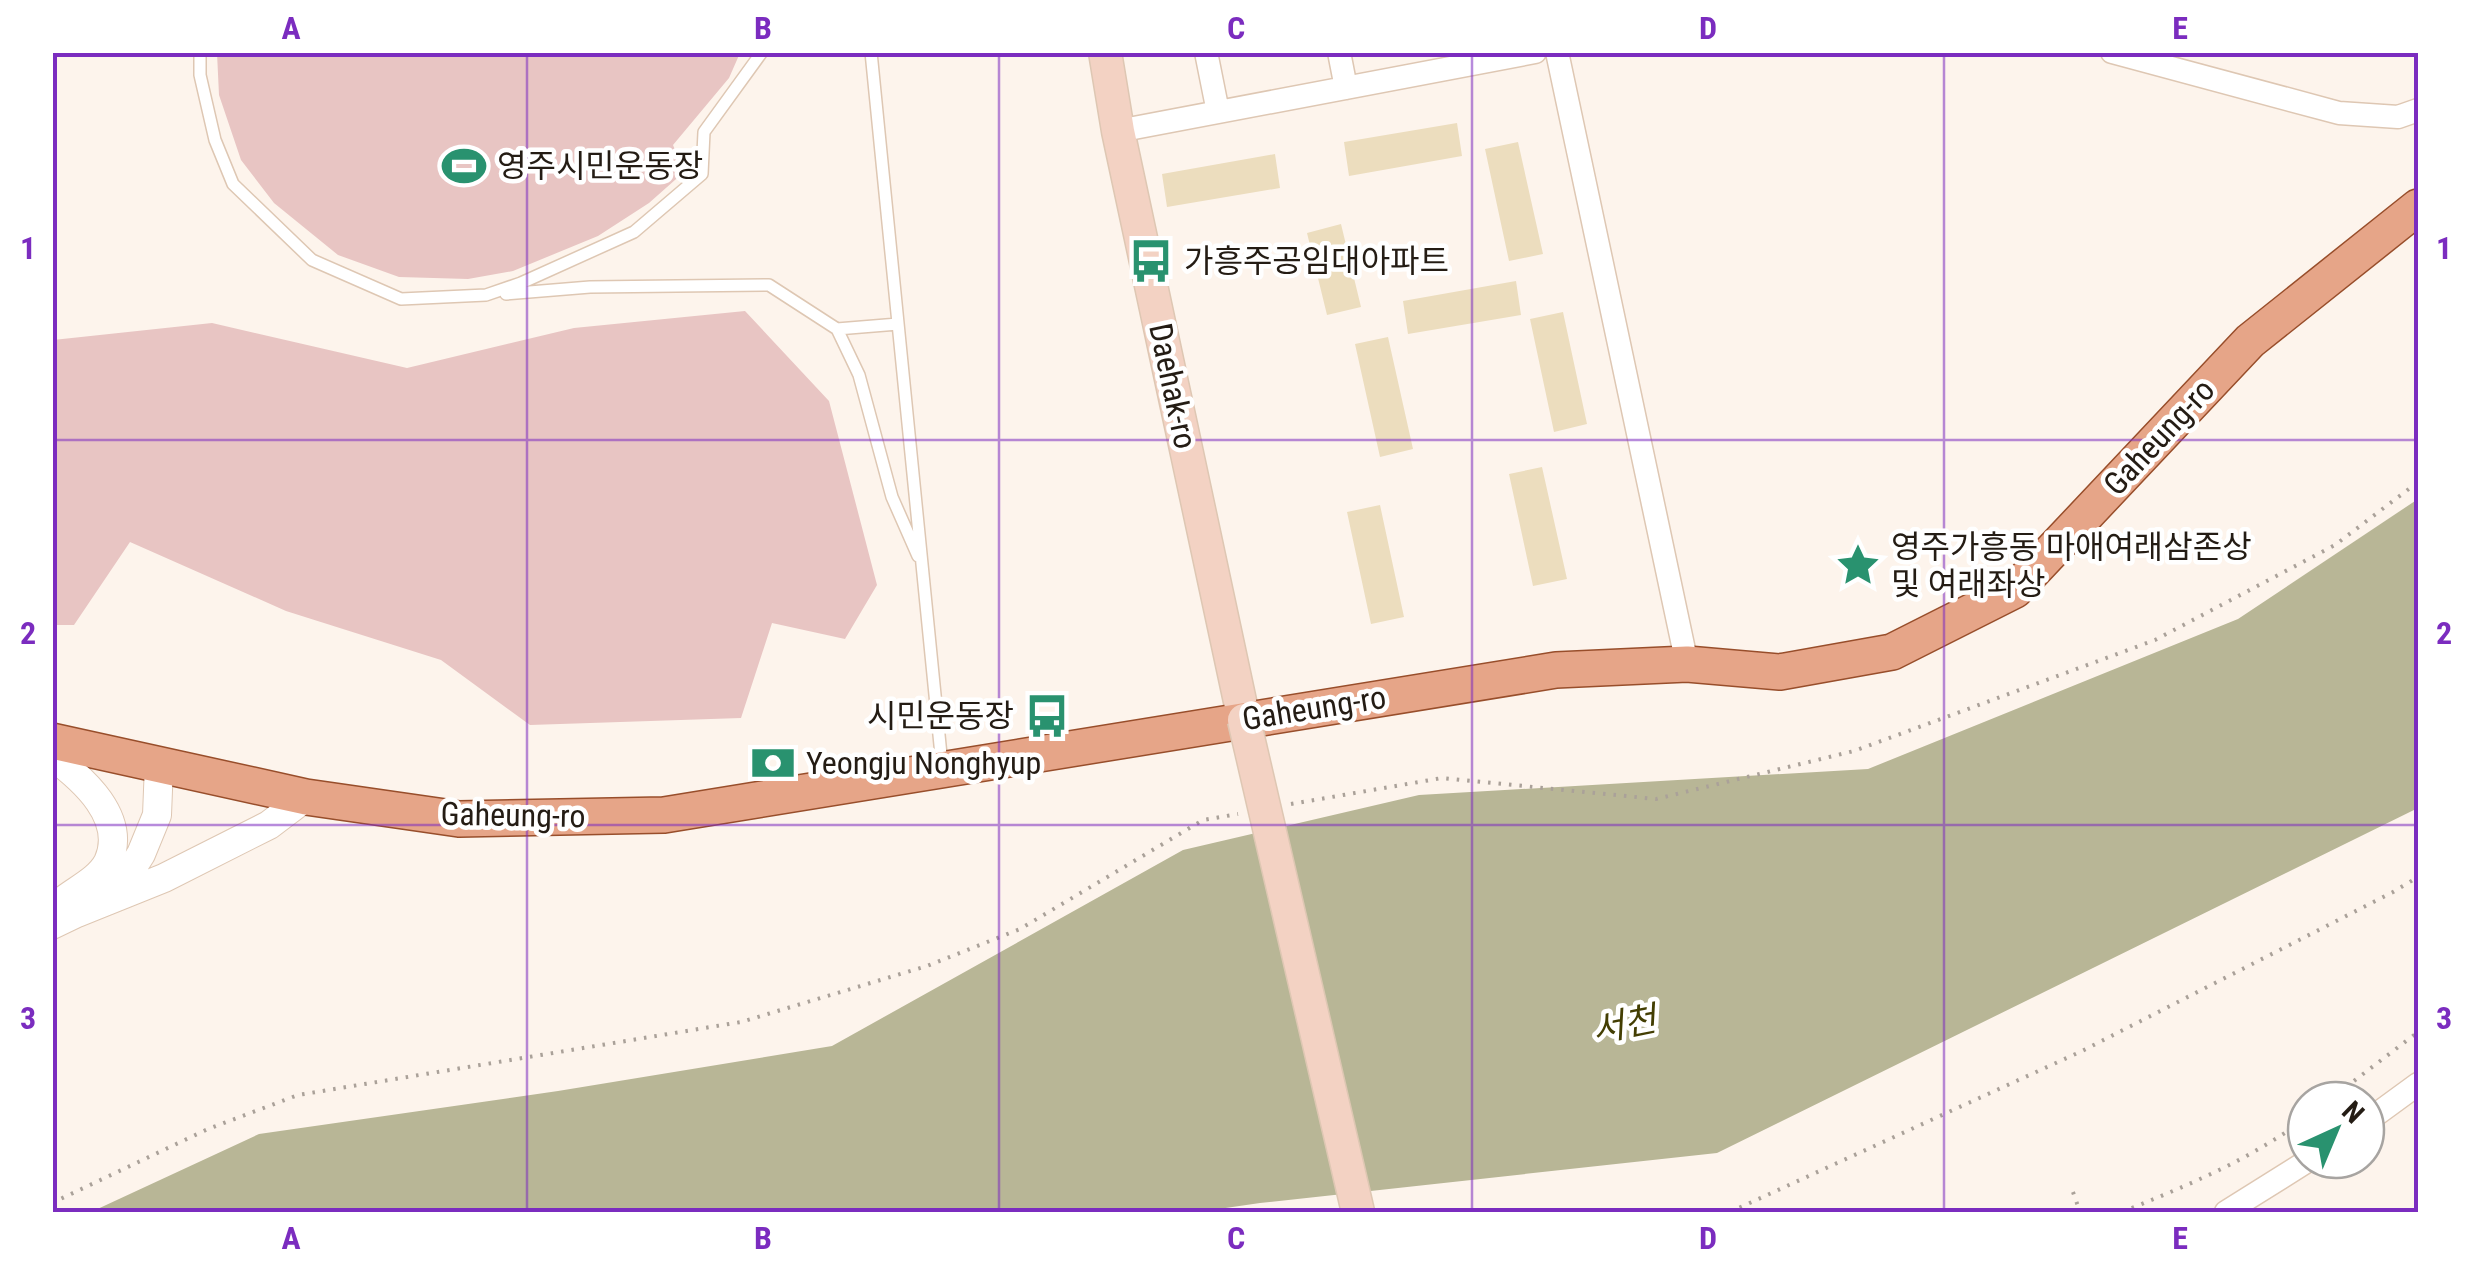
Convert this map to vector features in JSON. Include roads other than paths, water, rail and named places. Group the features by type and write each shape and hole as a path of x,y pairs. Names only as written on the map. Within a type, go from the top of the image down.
{"main road":[{"name":"Daehak-ro","path":"1104,52 1244,720 1358,1212"},
{"name":"Gaheung-ro","path":"52,742 306,797 459,820 664,815 1556,670 1687,664 1780,672 1892,652 2015,590 2250,341 2418,207"}],"street":[{"path":"1206,52 1218,112"},
{"path":"1339,52 1346,88"},
{"path":"1118,131 1346,88 1475,58 1536,52"},
{"path":"1557,52 1687,664"},
{"path":"2112,52 2339,113 2398,117 2418,110"},
{"path":"52,756 88,786 102,804 111,824 112,844 108,863 86,886 62,900 60,917"},
{"path":"60,917 122,884 141,854 157,815 159,765"},
{"path":"60,917 164,878 252,834 306,797"},
{"path":"2386,1107 2418,1084"},
{"path":"2226,1212 2286,1174"}],"lane":[{"path":"200,52 200,75 215,140 234,184 312,260 402,299 590,287 768,286 837,329 859,375 892,496 922,565"},
{"path":"486,296 634,232 702,174 704,132 762,52"},
{"path":"871,52 942,769"},
{"path":"837,329 898,324"}],"water":[{"name":"서천","path":"2418,499 2418,808 1717,1153 1198,1212 91,1212 259,1134 832,1046 1183,850 1419,795 1868,769 2238,619"}],"place":[{"name":"영주시민운동장","path":"464,166"},
{"name":"가흥주공임대아파트","path":"1151,261"},
{"name":"영주가흥동 마애여래삼존상 및 여래좌상","path":"1858,565"},
{"name":"시민운동장","path":"1047,716"},
{"name":"Yeongju Nonghyup","path":"773,763"}]}
